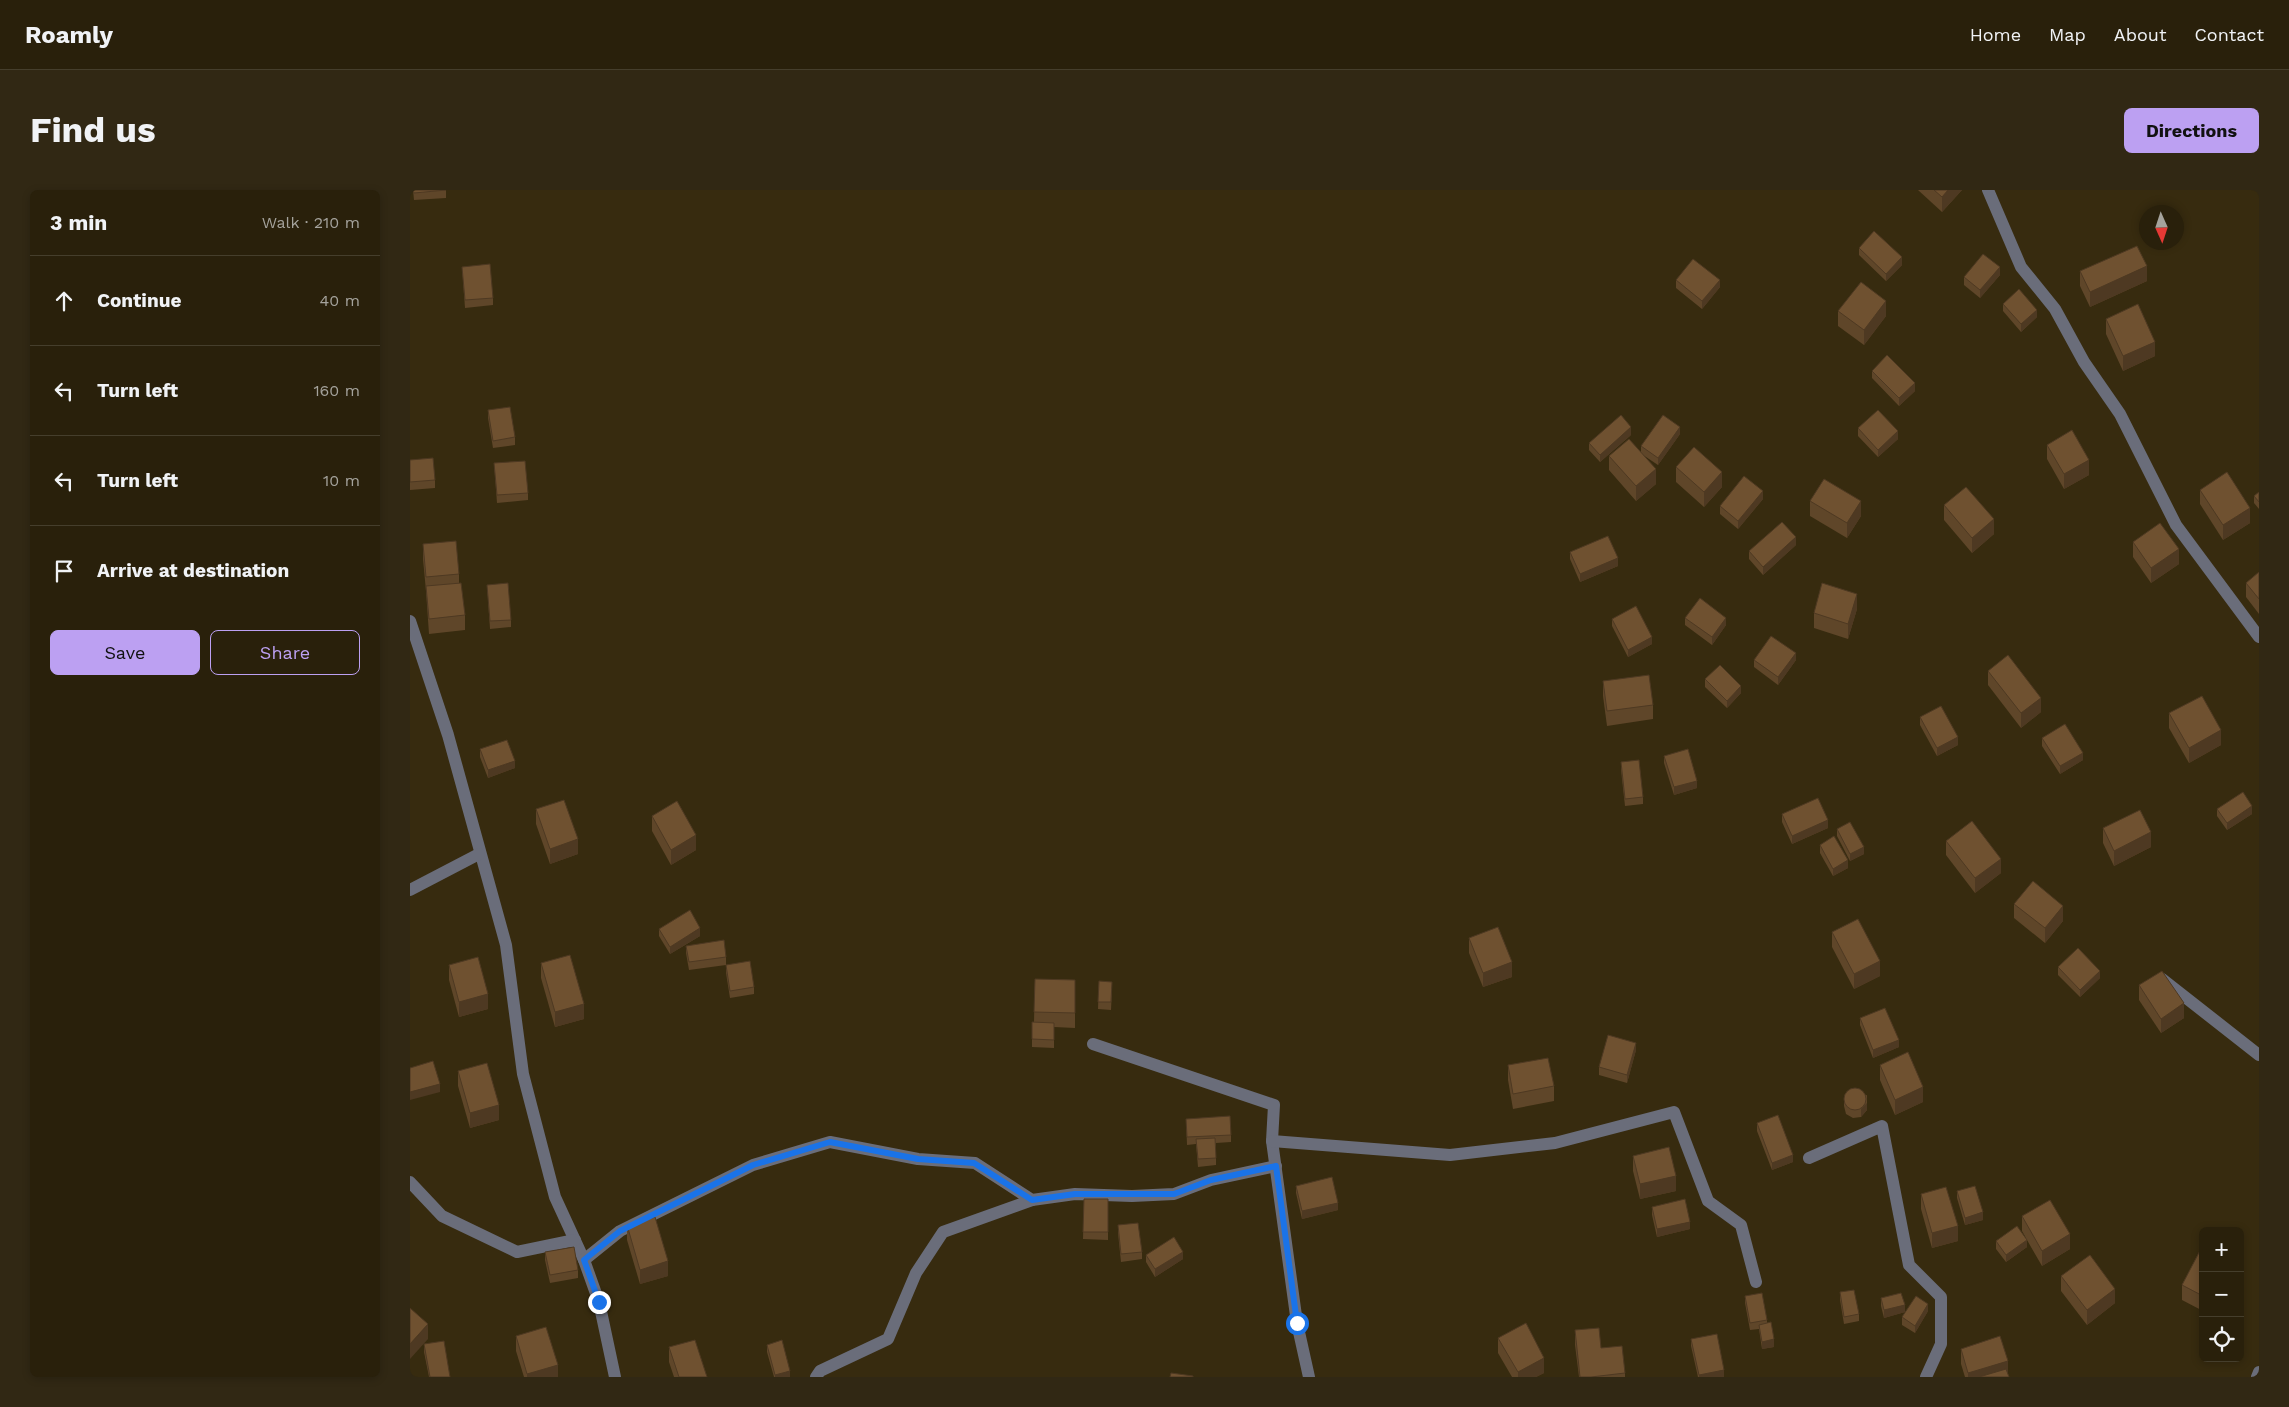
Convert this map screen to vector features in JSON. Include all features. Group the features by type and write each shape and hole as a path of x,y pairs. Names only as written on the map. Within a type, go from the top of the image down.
{"street":[{"path":"1988,190 2021,267 2055,310 2084,362 2120,414 2176,525 2259,637"},
{"path":"410,621 448,735 479,854 506,945 523,1074 555,1197 584,1260 599,1302 615,1377"},
{"path":"410,890 479,854"},
{"path":"2162,979 2259,1055"},
{"path":"1093,1044 1274,1105 1272,1141 1297,1323 1309,1377"},
{"path":"1272,1141 1450,1154 1555,1143 1674,1112 1708,1201 1741,1225 1756,1282"},
{"path":"1809,1158 1882,1126 1909,1265 1941,1297 1941,1344 1926,1377"},
{"path":"584,1260 620,1231 753,1165 830,1142 918,1159 974,1163 1032,1200"},
{"path":"816,1377 820,1371 888,1339 916,1273 943,1232 1032,1200 1075,1194 1174,1194 1211,1180 1276,1166"},
{"path":"410,1182 442,1216 517,1252 575,1240"},
{"path":"2256,1377 2259,1372"}],"building":[{"path":"413,190 446,190 414,193"},
{"path":"1934,190 1948,190 1942,197"},
{"path":"1874,231 1902,257 1886,274 1859,248"},
{"path":"2137,246 2147,266 2090,292 2080,271"},
{"path":"1983,254 2000,267 1980,290 1964,277"},
{"path":"1693,259 1720,280 1702,301 1676,280"},
{"path":"490,264 493,298 465,300 462,267"},
{"path":"1861,282 1886,301 1864,330 1838,311"},
{"path":"2019,289 2037,310 2021,324 2003,304"},
{"path":"2138,304 2155,342 2123,356 2106,319"},
{"path":"1887,355 1915,383 1899,398 1872,371"},
{"path":"510,407 515,437 493,441 488,410"},
{"path":"1878,410 1898,431 1878,450 1858,428"},
{"path":"1621,415 1631,427 1600,455 1589,443"},
{"path":"1663,415 1680,427 1658,458 1641,446"},
{"path":"2072,430 2089,460 2064,474 2047,445"},
{"path":"1629,439 1656,469 1636,486 1609,456"},
{"path":"1694,447 1722,472 1704,492 1676,467"},
{"path":"433,458 435,480 410,482 410,460"},
{"path":"525,461 528,493 497,495 494,463"},
{"path":"2227,472 2250,508 2223,525 2200,490"},
{"path":"1744,476 1763,491 1738,521 1720,506"},
{"path":"1824,479 1861,501 1847,523 1810,501"},
{"path":"1966,487 1994,519 1972,538 1944,505"},
{"path":"2259,492 2259,502 2254,496"},
{"path":"1782,522 1796,537 1763,567 1749,551"},
{"path":"2160,523 2179,549 2151,568 2133,542"},
{"path":"1608,536 1618,558 1580,574 1570,552"},
{"path":"456,541 459,574 426,577 423,544"},
{"path":"2259,572 2259,599 2246,583"},
{"path":"461,583 465,615 429,619 426,586"},
{"path":"508,583 511,620 490,621 487,585"},
{"path":"1822,583 1857,594 1848,624 1814,613"},
{"path":"1700,598 1726,618 1712,637 1685,618"},
{"path":"1636,606 1652,637 1628,650 1612,619"},
{"path":"1771,636 1796,653 1778,677 1754,660"},
{"path":"2008,655 2041,698 2021,713 1988,671"},
{"path":"1720,665 1741,686 1727,701 1705,679"},
{"path":"1649,675 1653,705 1607,711 1603,681"},
{"path":"2202,696 2221,730 2189,748 2169,713"},
{"path":"1941,706 1958,737 1937,748 1920,717"},
{"path":"2065,724 2083,753 2060,766 2042,738"},
{"path":"507,740 515,761 488,770 480,749"},
{"path":"1688,749 1697,781 1674,787 1664,756"},
{"path":"1639,760 1643,797 1625,799 1621,762"},
{"path":"2243,792 2252,806 2227,823 2217,809"},
{"path":"1818,798 1828,820 1792,836 1782,814"},
{"path":"564,800 578,839 550,849 536,809"},
{"path":"677,801 696,835 671,850 652,816"},
{"path":"2140,810 2151,832 2114,851 2103,828"},
{"path":"1972,821 2001,859 1975,878 1946,841"},
{"path":"1850,822 1864,847 1850,854 1837,829"},
{"path":"1834,836 1848,860 1833,869 1820,845"},
{"path":"2033,881 2063,906 2045,928 2014,904"},
{"path":"690,910 700,928 670,947 659,929"},
{"path":"1858,919 1880,961 1854,974 1832,932"},
{"path":"1498,927 1512,962 1483,973 1469,938"},
{"path":"724,940 726,957 689,962 686,946"},
{"path":"2078,948 2100,971 2080,990 2058,967"},
{"path":"570,955 584,1004 555,1012 541,963"},
{"path":"478,957 488,994 459,1002 449,965"},
{"path":"750,961 754,987 730,991 726,965"},
{"path":"2162,971 2184,1003 2161,1019 2139,985"},
{"path":"1035,979 1075,980 1075,1013 1034,1012"},
{"path":"1099,981 1112,982 1111,1002 1098,1002"},
{"path":"1885,1008 1899,1040 1873,1050 1860,1018"},
{"path":"1032,1022 1054,1023 1054,1040 1032,1039"},
{"path":"1608,1035 1636,1043 1627,1075 1599,1067"},
{"path":"1908,1052 1923,1087 1895,1100 1880,1065"},
{"path":"1548,1058 1554,1086 1513,1094 1508,1065"},
{"path":"433,1061 440,1084 410,1092 410,1068"},
{"path":"487,1063 499,1105 470,1113 458,1071"},
{"path":"1855,1088 1863,1091 1866,1099 1863,1107 1855,1110 1847,1107 1844,1099 1847,1091"},
{"path":"1778,1115 1793,1155 1772,1163 1757,1123"},
{"path":"1230,1116 1231,1135 1187,1137 1186,1119"},
{"path":"1215,1138 1216,1158 1198,1159 1196,1139"},
{"path":"1669,1147 1676,1176 1640,1184 1633,1156"},
{"path":"1332,1177 1338,1203 1302,1211 1296,1186"},
{"path":"1975,1186 1983,1212 1965,1218 1957,1191"},
{"path":"1946,1187 1958,1226 1932,1233 1921,1194"},
{"path":"1084,1199 1108,1199 1108,1232 1083,1232"},
{"path":"1685,1199 1690,1222 1657,1229 1652,1207"},
{"path":"2050,1200 2070,1234 2042,1251 2022,1216"},
{"path":"655,1217 668,1261 640,1270 627,1225"},
{"path":"1138,1223 1142,1252 1121,1254 1118,1225"},
{"path":"2017,1226 2027,1240 2006,1255 1996,1241"},
{"path":"1174,1237 1183,1252 1155,1269 1146,1255"},
{"path":"574,1247 578,1270 550,1275 545,1252"},
{"path":"2199,1253 2199,1294 2182,1285"},
{"path":"2090,1255 2115,1289 2087,1310 2061,1276"},
{"path":"1854,1290 1859,1314 1844,1317 1840,1292"},
{"path":"1762,1293 1767,1320 1750,1323 1745,1296"},
{"path":"1901,1293 1905,1305 1884,1310 1881,1298"},
{"path":"1916,1296 1928,1304 1915,1326 1902,1317"},
{"path":"410,1308 428,1324 410,1344"},
{"path":"1771,1322 1774,1339 1762,1342 1759,1325"},
{"path":"1526,1323 1544,1358 1518,1372 1498,1338"},
{"path":"546,1327 558,1365 527,1374 516,1336"},
{"path":"1599,1328 1601,1348 1622,1346 1625,1373 1580,1377 1575,1330"},
{"path":"1717,1334 1724,1370 1699,1375 1691,1339"},
{"path":"2000,1336 2008,1361 1968,1373 1961,1349"},
{"path":"695,1340 707,1377 679,1377 669,1347"},
{"path":"782,1340 790,1371 775,1375 767,1345"},
{"path":"444,1341 450,1377 430,1377 424,1344"},
{"path":"2006,1369 2009,1377 1979,1377"},
{"path":"1171,1373 1193,1376 1193,1377 1170,1377"}],"route":[{"path":"599,1302 584,1260 620,1231 753,1165 830,1142 918,1159 974,1163 1032,1200 1075,1194 1132,1196 1174,1194 1211,1180 1276,1166 1297,1323"}]}
